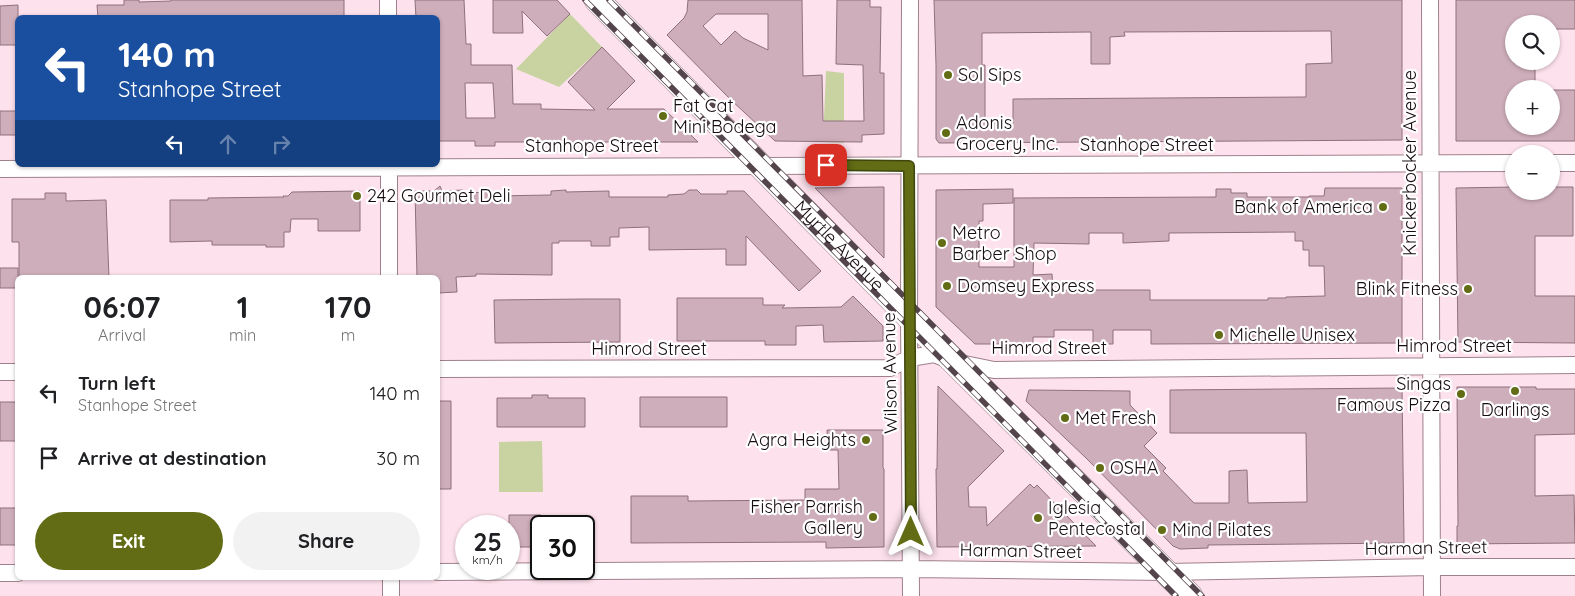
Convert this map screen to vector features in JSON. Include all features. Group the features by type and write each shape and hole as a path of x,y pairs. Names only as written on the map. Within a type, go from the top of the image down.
{"main road":[{"name":"Myrtle Avenue","path":"597,0 909,316 1190,596"}],"street":[{"path":"388,0 388,15"},
{"name":"Wilson Avenue","path":"910,0 909,316 911,596"},
{"name":"Knickerbocker Avenue","path":"1430,0 1432,596"},
{"name":"Stanhope Street","path":"440,166 1505,163"},
{"path":"1560,163 1575,163"},
{"name":"Stanhope Street","path":"0,169 259,167"},
{"path":"389,167 389,275"},
{"name":"Himrod Street","path":"440,369 890,368 910,358 934,354 955,362 994,370 1575,365"},
{"path":"0,372 15,372"},
{"name":"Harman Street","path":"440,572 911,569 1166,572 1432,567 1575,567"},
{"path":"0,573 15,573"},
{"path":"391,580 391,596"}],"green space":[{"path":"570,14 602,47 559,87 516,69"},
{"path":"826,71 844,73 844,143 823,142"},
{"path":"542,441 543,492 499,492 499,442"}],"building":[{"path":"124,0 139,0 139,2 171,0 344,0 344,15 98,15 97,5 124,5"},
{"path":"415,0 464,0 466,44 471,44 471,65 512,65 513,104 541,104 541,109 595,110 568,82 602,47 635,81 607,109 664,109 698,142 495,142 495,146 475,146 475,141 440,141 440,15 416,15","holes":["465,83 493,83 495,118 466,118"]},
{"path":"493,0 557,0 570,14 547,36 522,11 523,33 493,33"},
{"path":"688,0 802,0 803,76 822,75 823,121 864,121 863,65 836,64 837,0 870,0 870,7 881,7 880,73 884,73 884,134 862,135 862,142 775,141 730,99 667,35 684,18 687,12","holes":["716,14 768,14 768,50 743,38 735,31 721,45 703,26"]},
{"path":"934,0 1402,0 1402,140 939,143 936,139","holes":["1331,31 1332,63 1306,64 1306,97 1013,99 1013,123 985,123 985,65 982,65 982,33 1091,32 1091,64 1110,64 1110,37 1125,36 1124,32"]},
{"path":"1456,0 1575,0 1575,29 1560,29 1560,15 1505,15 1505,70 1535,70 1535,80 1505,80 1505,135 1560,135 1560,90 1575,90 1575,141 1456,141"},
{"path":"18,5 18,15 15,15 15,45 0,45 0,6"},
{"path":"0,111 15,111 15,135 0,135"},
{"path":"440,186 442,191 463,190 463,193 493,192 493,196 551,195 551,191 566,190 566,192 609,191 609,197 668,197 668,195 684,194 689,190 697,190 701,194 727,194 727,191 744,191 821,271 799,291 746,236 746,265 726,265 726,249 649,250 649,227 619,228 619,237 610,237 610,246 591,246 591,241 559,241 559,243 552,243 552,275 476,274 476,276 456,277 457,292 440,293 440,275 417,275 415,191 434,191"},
{"path":"884,187 884,258 815,188"},
{"path":"1505,187 1505,200 1560,200 1560,187 1573,187 1573,236 1535,236 1535,296 1575,296 1575,343 1458,342 1456,188"},
{"path":"1325,188 1402,188 1402,343 1151,344 1151,330 1113,330 1113,344 1093,344 1093,330 1054,330 1054,337 1033,337 1033,344 975,344 936,307 936,190 1013,189 1013,203 983,204 983,221 979,221 979,267 1014,267 1014,198 1216,197 1216,189 1231,189 1231,193 1247,193 1247,197 1324,196","holes":["1295,232 1295,241 1303,241 1303,250 1309,250 1309,266 1324,266 1325,296 1268,298 1268,300 1150,300 1150,290 1053,290 1052,274 1033,275 1034,243 1089,244 1089,233 1123,233 1123,243 1169,241 1169,233"]},
{"path":"360,191 360,231 318,231 318,219 291,219 290,232 284,232 284,247 212,245 212,241 170,242 170,200 284,197 292,192"},
{"path":"45,193 66,193 66,201 106,200 109,275 19,275 19,242 12,242 12,199 45,199"},
{"path":"0,268 18,268 18,275 15,275 15,288 0,288"},
{"path":"853,296 883,326 883,341 824,342 823,325 796,326 796,345 765,345 765,341 677,341 677,298 763,298 763,305 785,305 782,308 841,307"},
{"path":"620,299 620,342 495,343 494,300"},
{"path":"938,386 1004,451 968,487 969,507 986,507 987,526 1030,484 1034,488 1037,485 1096,546 937,547"},
{"path":"1457,387 1575,389 1575,434 1535,435 1535,496 1574,495 1575,543 1457,544"},
{"path":"1402,388 1404,543 1208,545 1208,548 1180,549 1173,546 1086,458 1026,401 1029,390 1130,391 1130,405 1157,433 1144,446 1166,468 1163,471 1194,503 1229,503 1229,471 1247,470 1248,503 1307,502 1306,433 1170,433 1170,390"},
{"path":"532,395 548,395 548,398 585,398 585,427 497,427 497,398 532,398"},
{"path":"640,397 727,397 727,427 640,427"},
{"path":"440,401 451,401 451,489 440,489"},
{"path":"0,402 15,402 15,441 0,441"},
{"path":"827,430 883,430 884,547 826,548 826,542 631,543 631,496 688,496 688,501 805,500 805,489 839,489 838,450 828,450"},
{"path":"0,508 15,508 15,545 0,545"},
{"path":"520,515 530,515 530,547 520,547"}],"railway":[{"path":"585,0 1176,596"},
{"path":"609,0 1202,596"}],"place":[{"name":"Sol Sips","path":"948,75"},
{"name":"Fat Cat Mini Bodega","path":"663,116"},
{"name":"Adonis Grocery, Inc.","path":"946,133"},
{"name":"242 Gourmet Deli","path":"357,196"},
{"name":"Bank of America","path":"1383,207"},
{"name":"Metro Barber Shop","path":"942,243"},
{"name":"Domsey Express","path":"947,286"},
{"name":"Blink Fitness","path":"1468,289"},
{"name":"Michelle Unisex","path":"1219,335"},
{"name":"Darlings","path":"1515,391"},
{"name":"Singas Famous Pizza","path":"1461,394"},
{"name":"Met Fresh","path":"1065,418"},
{"name":"Agra Heights","path":"866,440"},
{"name":"OSHA","path":"1100,468"},
{"name":"Fisher Parrish Gallery","path":"873,517"},
{"name":"Iglesia Pentecostal","path":"1038,518"},
{"name":"Mind Pilates","path":"1162,530"}],"route":[{"path":"826,165 909,166 911,532"}]}
